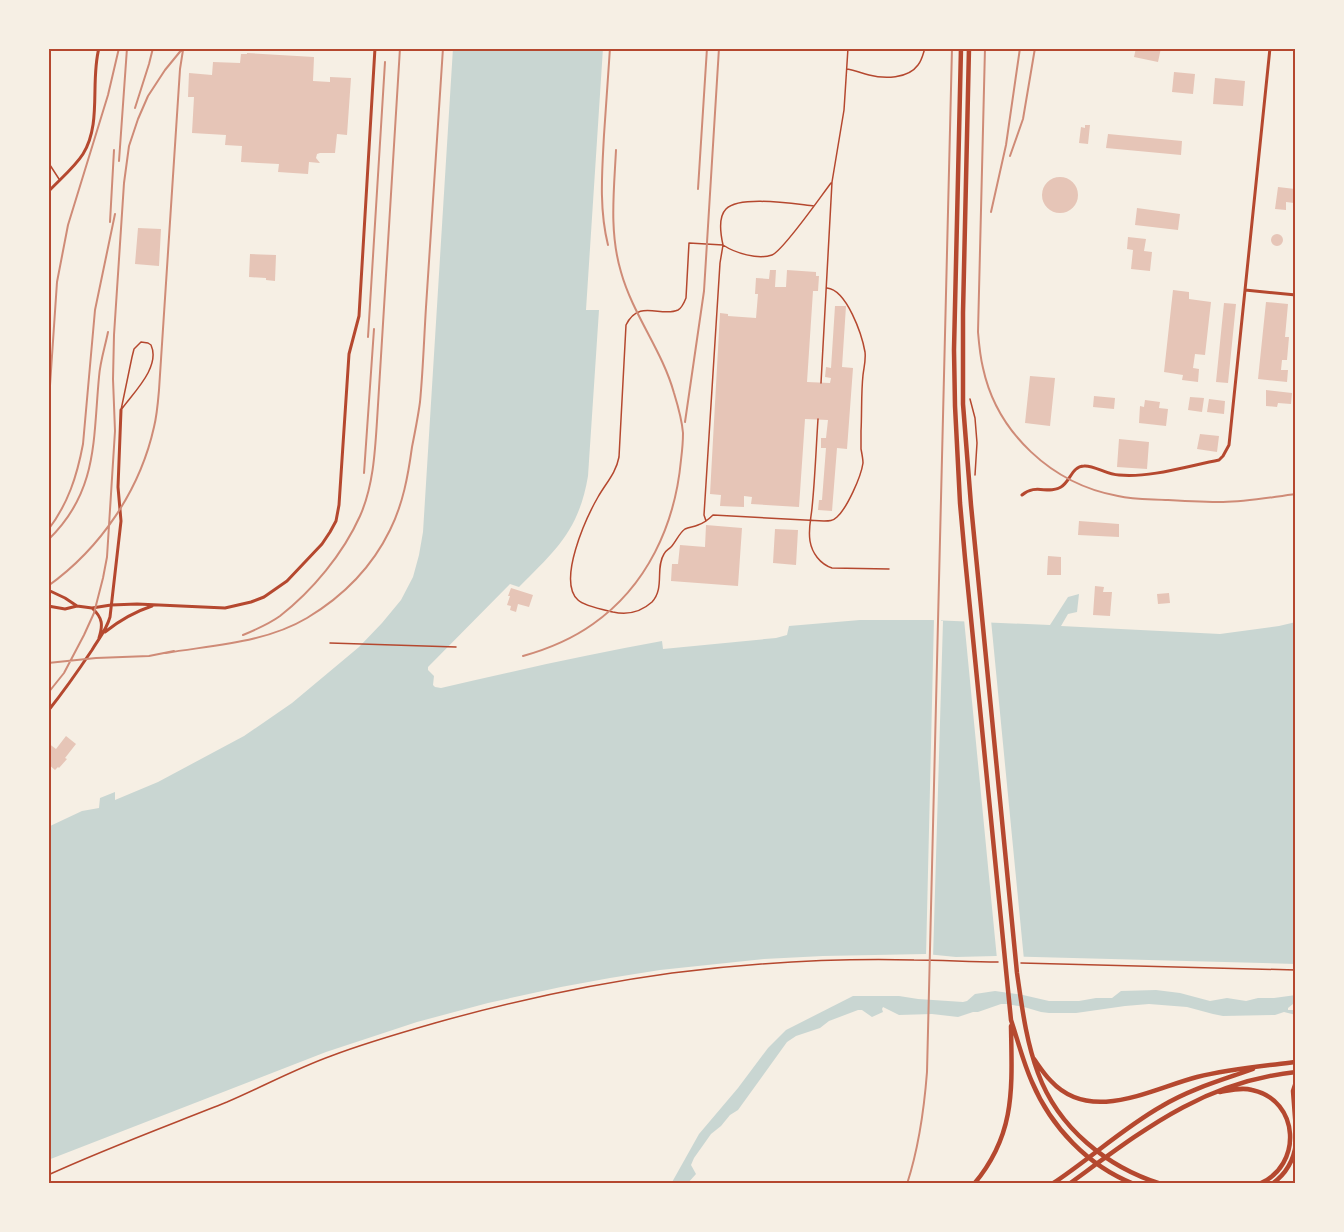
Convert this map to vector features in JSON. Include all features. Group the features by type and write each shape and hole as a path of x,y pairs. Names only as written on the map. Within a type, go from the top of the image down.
{"main road":[{"path":"961,48 954,350 955,406 960,503 1011,1020 1012,1056 1012,1091 1006,1125 994,1156 974,1184"},
{"path":"969,48 963,369 967,462 1023,1017 1038,1075 1051,1100 1068,1124 1104,1156 1123,1168 1161,1184"},
{"path":"1011,1020 1033,1084 1056,1124 1086,1156 1134,1184"},
{"path":"1033,1056 1050,1080 1061,1090 1081,1099 1103,1102 1126,1099 1222,1071 1296,1062"},
{"path":"1052,1184 1163,1105 1188,1093 1261,1066"},
{"path":"1069,1184 1148,1127 1191,1102 1235,1084 1260,1077 1296,1072"},
{"path":"1296,1082 1293,1098 1296,1130"},
{"path":"1209,1095 1234,1090 1252,1090 1263,1093 1273,1100 1285,1114 1291,1141 1288,1155 1276,1174 1259,1184"},
{"path":"1272,1184 1290,1165 1296,1143"}],"street":[{"path":"48,192 82,155 92,131 99,48"},
{"path":"48,606 65,609 76,606 92,608 111,605 225,608 251,602 264,597 287,581 322,544 336,521 339,506 349,354 359,316 375,48"},
{"path":"1022,495 1035,488 1061,487 1080,466 1089,466 1108,474 1134,476 1219,460 1223,456 1229,445 1270,48"},
{"path":"1245,290 1296,295"},
{"path":"105,632 110,617 121,521 118,487 121,410"},
{"path":"48,590 76,606"},
{"path":"48,711 105,632 130,614 156,605"},
{"path":"92,608 98,612 102,620 98,640"}],"lane":[{"path":"821,383 832,182 844,110 848,48"},
{"path":"847,69 880,77 907,74 918,65 925,48"},
{"path":"48,162 59,180"},
{"path":"826,288 841,296 851,312 865,352 861,447 863,463 852,492 837,517 832,520 810,520 713,515 706,521 683,531 663,555 658,589 652,602 630,613 609,611 582,603 573,592 571,574 578,545 592,508 617,466 626,325 629,319 644,310 672,311 683,306 686,298 690,243 723,245 739,253 759,256 774,254 832,182"},
{"path":"706,521 704,515 723,245 721,227 723,214 726,208 733,205 759,201 814,206"},
{"path":"141,342 148,343 152,345 154,354 150,369 121,410 134,350 141,342"},
{"path":"818,419 809,532 812,548 825,566 839,569 889,569"}],"path":[{"path":"969,396 975,418 977,443"},
{"path":"330,643 456,647"},
{"path":"48,1175 94,1154 228,1101 304,1066 412,1030 520,1001 642,978 744,966 875,960 1005,962"},
{"path":"1016,963 1296,970"}],"shaded area":[{"path":"453,48 603,48 586,310 599,310 588,476 579,511 564,538 544,562 519,587 510,584 428,667 434,676 433,685 441,688 662,641 663,649 776,638 787,635 789,626 860,620 931,620 1050,625 1068,597 1079,594 1077,612 1068,614 1061,626 1220,634 1296,622 1296,964 996,956 956,957 926,954 764,959 660,970 561,987 417,1022 326,1052 48,1160 48,827 82,811 99,808 100,798 115,792 115,800 158,782 244,736 292,703 359,647 401,600 413,577 423,532"},
{"path":"1156,990 1180,993 1210,1001 1227,998 1246,1001 1296,995 1296,1004 1288,1010 1296,1010 1296,1015 1284,1012 1275,1015 1223,1016 1187,1007 1149,1004 1076,1013 1049,1013 1001,1004 958,1017 932,1014 899,1015 883,1007 883,1012 872,1017 858,1010 829,1021 820,1028 796,1036 787,1042 738,1110 711,1134 694,1158 691,1165 696,1174 687,1184 671,1184 699,1134 768,1048 786,1030 853,996 899,996 963,1002 975,994 995,991 1049,1001 1079,1001 1112,998 1121,991"}],"pier":[{"path":"934,618 941,618 943,621 933,958 926,957"},
{"path":"964,619 991,620 1024,960 997,959"}],"building":[{"path":"1136,48 1161,48 1158,62 1134,57"},
{"path":"241,54 314,57 313,81 330,82 330,77 351,78 347,135 337,134 335,153 317,154 316,158 320,163 309,162 308,174 278,172 279,164 241,162 242,146 225,145 226,135 192,133 194,97 188,97 189,73 212,75 213,62 240,63"},
{"path":"1174,72 1195,74 1193,94 1172,92"},
{"path":"1215,78 1245,81 1243,106 1213,104"},
{"path":"1085,125 1090,125 1088,144 1079,143 1081,127 1085,128"},
{"path":"1108,134 1182,141 1181,155 1106,148"},
{"path":"1060,177 1073,182 1078,195 1073,208 1060,213 1047,208 1042,195 1047,182"},
{"path":"1278,187 1295,189 1294,203 1286,202 1286,210 1275,209"},
{"path":"1137,208 1180,214 1178,230 1135,225"},
{"path":"138,228 161,229 159,266 135,264"},
{"path":"1279,234 1283,240 1279,246 1275,246 1271,238"},
{"path":"1128,237 1146,239 1144,251 1152,252 1150,271 1131,269 1133,250 1127,249"},
{"path":"250,254 276,255 275,281 249,277"},
{"path":"770,270 776,270 775,287 786,287 787,270 816,272 816,276 819,276 818,291 813,291 807,382 830,383 831,378 825,377 826,367 831,368 835,306 846,306 842,367 853,368 847,449 837,448 832,511 818,510 819,500 822,500 826,448 821,448 821,438 826,438 828,420 805,419 799,507 751,504 752,497 744,496 744,507 720,506 721,495 710,494 720,313 728,314 728,316 756,318 758,294 755,294 756,278 769,279"},
{"path":"1173,290 1189,292 1189,299 1211,302 1205,355 1195,354 1193,368 1199,369 1198,382 1182,380 1183,375 1164,372"},
{"path":"1266,302 1288,304 1285,337 1289,337 1287,360 1282,360 1281,370 1288,370 1287,382 1258,379"},
{"path":"1224,303 1236,304 1228,383 1216,382"},
{"path":"1030,376 1055,378 1050,426 1025,423"},
{"path":"1266,390 1292,393 1291,404 1278,403 1277,407 1266,406"},
{"path":"1094,396 1115,398 1114,409 1093,407"},
{"path":"1190,397 1204,398 1202,412 1188,410"},
{"path":"1209,399 1225,401 1224,414 1207,412"},
{"path":"1145,400 1160,402 1159,408 1168,409 1166,426 1139,423 1140,406 1144,407"},
{"path":"1200,434 1219,436 1217,452 1197,449"},
{"path":"1119,439 1149,442 1147,469 1117,467"},
{"path":"1079,521 1119,524 1119,537 1078,535"},
{"path":"706,525 742,528 738,586 671,581 672,564 678,564 680,545 705,547"},
{"path":"775,529 798,530 796,565 773,563"},
{"path":"1048,556 1061,557 1061,575 1047,575"},
{"path":"1095,586 1104,587 1103,592 1112,592 1110,616 1093,615"},
{"path":"511,588 533,595 529,607 518,604 516,612 510,610 511,606 507,605"},
{"path":"1169,593 1170,603 1158,604 1157,594"},
{"path":"66,736 76,744 65,758 67,759 55,770 48,764 48,743 56,749"}],"railway":[{"path":"48,415 57,282 68,225 108,95 119,48"},
{"path":"119,161 127,48"},
{"path":"135,108 153,48"},
{"path":"48,693 64,673 94,613 107,557 115,431 114,335 124,183 129,146 148,96 183,48"},
{"path":"243,635 280,616 326,571 353,530 368,493 373,470 376,433 400,48"},
{"path":"166,653 256,638 274,633 307,618 344,591 365,569 383,544 395,520 407,479 420,402 443,48"},
{"path":"608,245 603,218 602,177 610,48"},
{"path":"698,189 707,48"},
{"path":"685,422 704,291 719,48"},
{"path":"907,1184 920,1129 927,1072 952,48"},
{"path":"985,48 978,332 982,364 990,392 1014,434 1031,452 1071,480 1094,490 1118,496 1223,502 1296,494"},
{"path":"991,212 1006,145 1020,48"},
{"path":"1010,156 1023,119 1035,48"},
{"path":"48,586 85,554 116,516 139,473 154,427 159,390 183,50"},
{"path":"368,337 385,62"},
{"path":"110,222 114,150"},
{"path":"523,656 560,643 577,634 612,609 629,591 655,552 665,530 678,484 683,433 678,408 669,377 626,288 617,257 613,211 616,150"},
{"path":"48,530 66,500 81,456 95,310 115,214"},
{"path":"364,473 374,329"},
{"path":"48,540 64,522 85,484 93,444 101,360 108,332"},
{"path":"48,663 149,656 174,651"}]}
